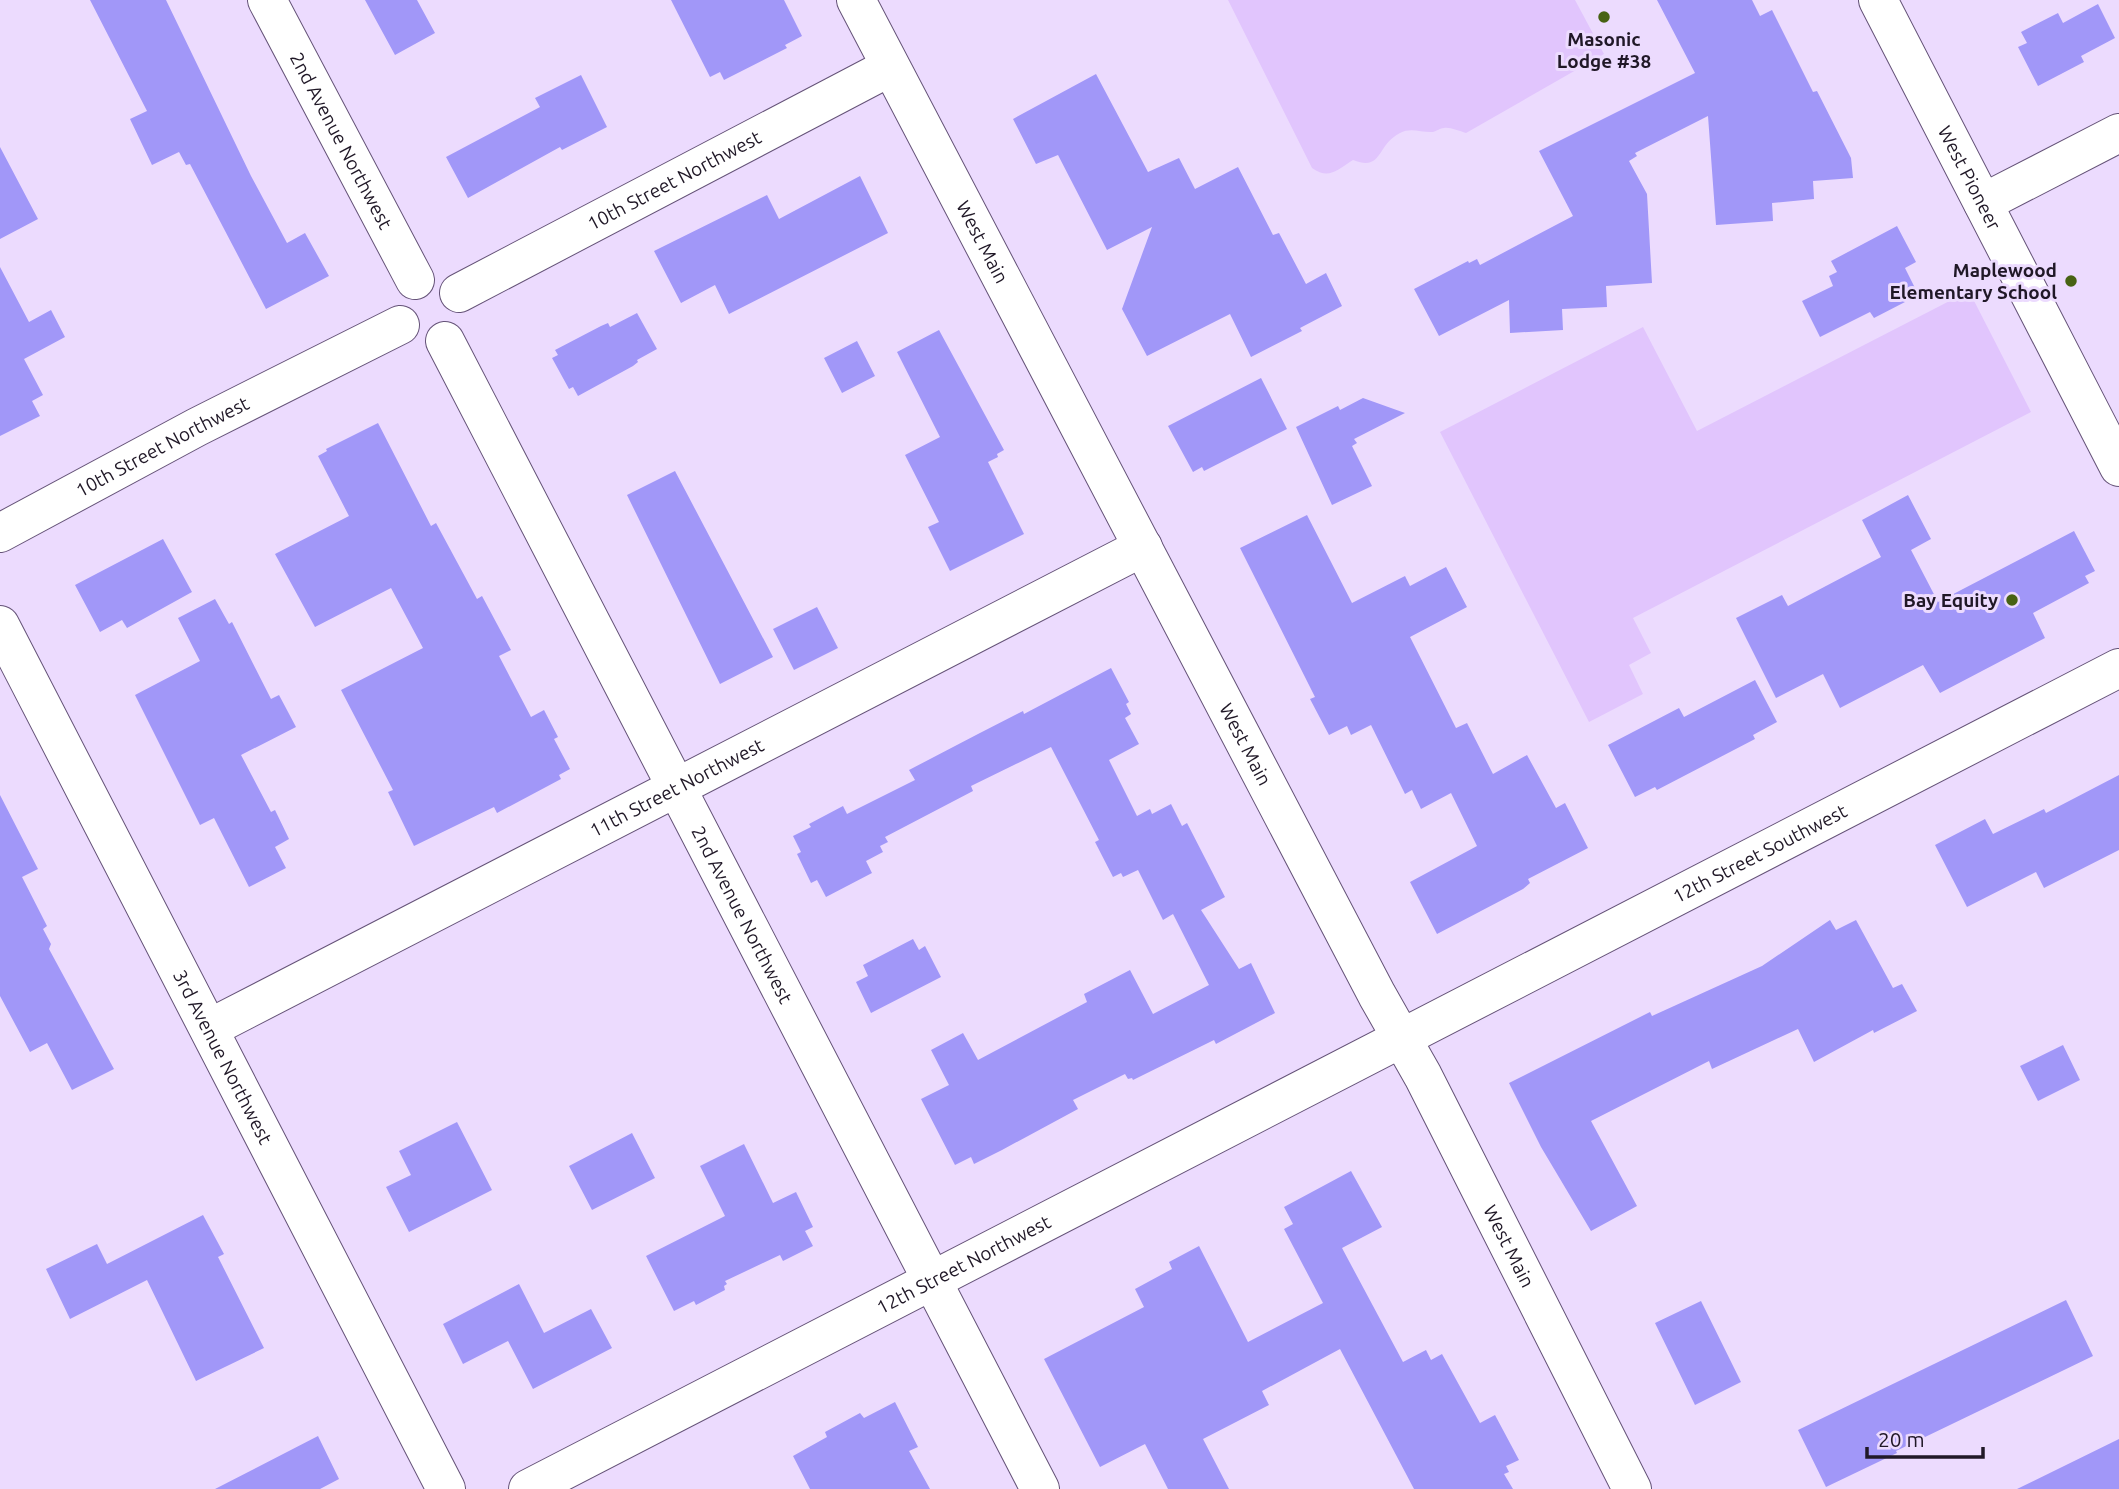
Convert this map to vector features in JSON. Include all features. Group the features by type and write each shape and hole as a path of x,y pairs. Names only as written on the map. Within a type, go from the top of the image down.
{"street":[{"name":"2nd Avenue Northwest","path":"267,0 415,281"},
{"name":"West Main","path":"856,0 1400,1037 1423,1076 1632,1489"},
{"name":"West Pioneer","path":"1878,0 2119,467"},
{"name":"10th Street Northwest","path":"459,293 890,67"},
{"path":"1983,203 2119,133"},
{"path":"426,277 439,278 451,284 459,293 464,306 462,320 456,332 445,341 423,343 409,337 400,325 397,303 404,290 415,281 426,277"},
{"name":"10th Street Northwest","path":"0,533 197,428 400,325"},
{"name":"2nd Avenue Northwest","path":"445,341 1040,1489"},
{"name":"11th Street Northwest","path":"210,1028 1143,547"},
{"name":"3rd Avenue Northwest","path":"0,625 446,1489"},
{"name":"12th Street Southwest","path":"1400,1037 2119,668"},
{"name":"12th Street Northwest","path":"528,1489 934,1281 1400,1037"}],"shaded area":[{"path":"1228,0 1575,0 1604,54 1466,133 1446,128 1433,132 1404,131 1392,138 1379,156 1370,163 1353,160 1333,172 1323,173 1312,168"},
{"path":"1969,291 2031,412 1633,618 1651,653 1629,665 1643,694 1589,722 1440,432 1643,327 1697,431"}],"building":[{"path":"90,0 166,0 251,176 287,243 305,233 329,276 266,309 190,164 186,165 179,152 152,165 130,119 147,111"},
{"path":"365,0 417,0 435,33 395,55"},
{"path":"671,0 784,0 802,36 785,45 787,48 724,80 720,72 710,77"},
{"path":"1657,0 1752,0 1760,16 1772,10 1813,92 1817,91 1851,158 1853,178 1813,181 1814,199 1772,203 1773,221 1716,225 1708,116 1635,153 1637,156 1629,161 1647,194 1652,283 1606,286 1607,307 1562,309 1563,330 1510,333 1509,300 1439,336 1414,289 1468,261 1469,263 1477,259 1480,265 1573,216 1539,151 1695,73"},
{"path":"2098,4 2115,38 2081,56 2084,62 2038,86 2018,47 2027,43 2021,32 2058,13 2063,23"},
{"path":"1096,74 1148,172 1179,158 1195,189 1238,167 1273,235 1279,233 1306,284 1326,273 1342,306 1300,328 1302,331 1251,357 1230,314 1147,356 1122,309 1152,227 1107,250 1058,155 1036,164 1013,119"},
{"path":"581,75 607,127 562,150 560,147 468,198 446,157 540,107 535,98"},
{"path":"0,147 38,219 0,239"},
{"path":"860,176 888,233 729,314 715,285 681,303 654,251 767,195 779,219"},
{"path":"1897,226 1916,262 1905,268 1915,288 1901,295 1905,302 1874,318 1870,312 1820,337 1802,301 1833,286 1829,276 1837,272 1831,261"},
{"path":"0,267 29,322 51,310 65,337 24,359 43,395 32,401 40,416 0,436"},
{"path":"637,313 657,349 637,360 633,366 578,396 573,387 569,389 552,358 558,355 555,350 601,326 608,323 610,327"},
{"path":"939,330 1004,450 988,462 1024,534 950,571 928,527 939,522 905,455 940,437 897,352"},
{"path":"857,341 875,376 842,393 824,358"},
{"path":"1261,378 1287,429 1204,471 1202,467 1193,472 1168,426"},
{"path":"1363,398 1405,413 1354,439 1357,443 1352,446 1372,486 1332,505 1296,427 1338,406 1340,410"},
{"path":"378,423 431,526 436,523 477,599 482,596 511,650 499,656 531,717 544,710 558,737 554,739 570,769 559,775 561,779 497,813 494,807 414,846 388,792 393,790 341,690 423,648 391,588 315,627 275,554 349,516 318,456 327,451 326,449"},
{"path":"675,471 773,657 720,684 627,495"},
{"path":"1908,495 1931,539 1911,550 1938,602 2074,531 2095,571 2085,576 2089,583 2033,613 2045,638 1940,693 1923,665 1840,708 1823,674 1776,698 1736,618 1782,595 1788,606 1881,557 1862,520"},
{"path":"1307,515 1352,603 1405,576 1410,586 1446,567 1467,607 1410,637 1456,728 1467,723 1493,774 1527,755 1556,808 1565,803 1588,848 1528,879 1530,883 1523,889 1437,934 1410,882 1477,846 1451,793 1421,809 1412,790 1405,794 1371,725 1351,735 1347,726 1329,735 1310,699 1315,697 1240,548"},
{"path":"163,539 192,592 127,628 122,620 100,632 75,585"},
{"path":"215,599 229,624 232,622 271,699 279,695 296,727 241,755 271,812 275,810 289,839 275,847 286,868 249,887 214,818 200,825 135,695 200,661 178,618"},
{"path":"817,607 838,648 794,670 773,629"},
{"path":"1111,668 1129,702 1126,704 1131,714 1125,718 1139,744 1109,760 1137,816 1150,809 1152,814 1171,804 1182,826 1187,823 1225,897 1201,910 1239,969 1251,963 1275,1013 1216,1044 1214,1040 1133,1080 1128,1079 1125,1074 1073,1100 1078,1109 1002,1150 974,1164 971,1157 955,1165 921,1099 949,1085 931,1050 963,1033 978,1060 1087,1002 1084,994 1130,970 1153,1014 1209,985 1173,914 1163,920 1138,870 1123,877 1121,873 1113,877 1095,842 1099,840 1051,747 971,786 973,791 885,837 888,842 880,846 883,852 866,861 872,873 826,897 817,880 811,883 797,854 801,852 793,836 843,806 847,814 915,780 909,770"},
{"path":"1755,680 1777,722 1753,735 1755,739 1657,790 1655,787 1635,797 1608,745 1679,708 1684,717"},
{"path":"2119,775 2119,850 2044,888 2036,872 1967,907 1935,845 1985,819 1993,834 2044,809 2046,813"},
{"path":"0,795 38,869 22,877 47,926 43,929 51,944 49,949 114,1069 72,1090 47,1043 30,1052 0,996"},
{"path":"1830,920 1836,930 1856,920 1893,988 1902,984 1917,1011 1874,1033 1873,1030 1814,1062 1798,1029 1712,1069 1709,1061 1591,1121 1637,1206 1591,1231 1541,1147 1509,1083 1650,1012 1652,1016 1762,966"},
{"path":"913,939 919,950 925,946 941,977 871,1013 856,982 868,976 863,965"},
{"path":"2063,1045 2080,1080 2038,1101 2020,1066"},
{"path":"457,1122 492,1190 409,1232 386,1187 411,1175 399,1151"},
{"path":"632,1133 655,1178 592,1210 569,1166"},
{"path":"744,1144 773,1203 796,1192 813,1227 805,1231 813,1246 783,1261 780,1255 725,1281 725,1290 696,1305 694,1301 674,1311 646,1256 725,1216 700,1166"},
{"path":"1351,1171 1382,1227 1342,1248 1403,1362 1426,1350 1431,1360 1442,1354 1480,1423 1495,1415 1519,1460 1506,1466 1509,1472 1504,1474 1513,1489 1414,1489 1340,1349 1262,1391 1269,1405 1203,1439 1229,1489 1168,1489 1145,1444 1100,1467 1044,1359 1144,1307 1135,1289 1172,1269 1169,1262 1199,1246 1248,1342 1323,1303 1284,1229 1293,1224 1284,1207"},
{"path":"203,1215 224,1254 218,1257 264,1348 196,1381 147,1280 70,1319 46,1269 97,1244 107,1264"},
{"path":"519,1284 544,1333 591,1309 612,1348 533,1389 508,1341 463,1364 443,1324"},
{"path":"2066,1300 2093,1356 1826,1487 1798,1430"},
{"path":"1701,1301 1741,1382 1695,1405 1655,1323"},
{"path":"895,1402 918,1447 909,1451 930,1489 810,1489 793,1456 827,1437 825,1432 860,1413 864,1418"},
{"path":"318,1436 339,1479 320,1489 215,1489"},
{"path":"2119,1439 2119,1489 2017,1489"}],"place":[{"name":"Masonic Lodge #38","path":"1604,17"},
{"name":"Maplewood Elementary School","path":"2071,281"},
{"name":"Bay Equity","path":"2012,600"}]}
